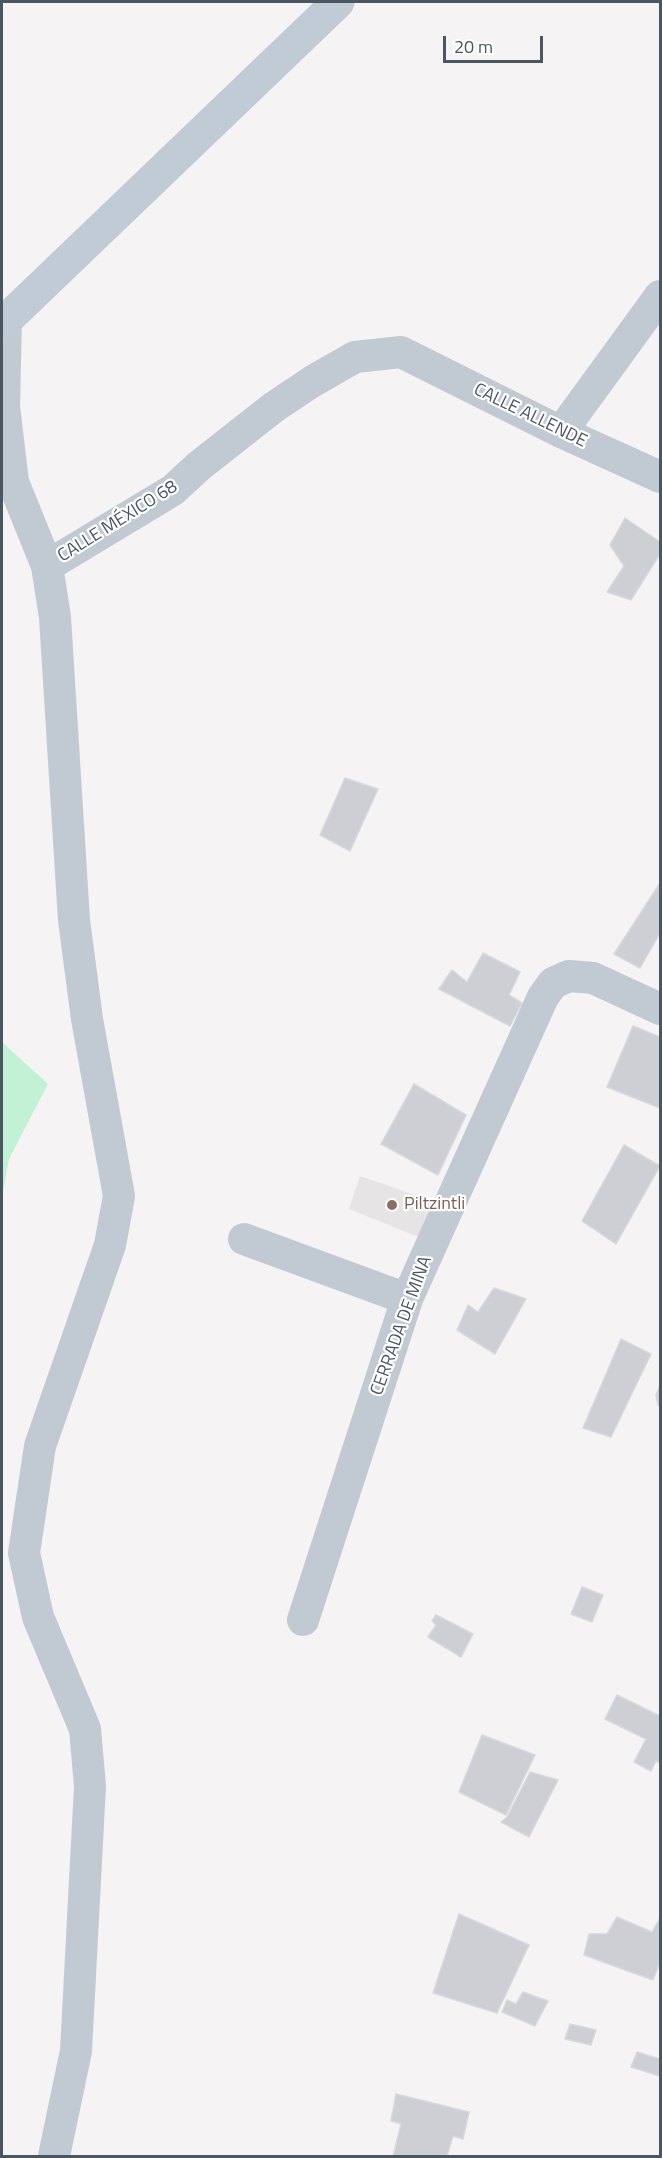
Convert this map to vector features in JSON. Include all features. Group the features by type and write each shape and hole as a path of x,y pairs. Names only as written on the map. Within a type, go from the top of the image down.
{"street":[{"path":"4,322 338,2"},
{"path":"561,432 660,296"},
{"name":"CALLE MÉXICO 68","path":"4,322 4,406 13,482 47,566 173,490 199,466 274,407 313,381 355,357 402,352"},
{"name":"CALLE ALLENDE","path":"402,352 561,432 660,477"},
{"path":"47,566 55,617 74,920 87,1019 119,1196 110,1245 40,1446 24,1553 38,1617 85,1729 90,1786 76,2051 54,2157"},
{"name":"CERRADA DE MINA","path":"303,1620 407,1299 543,997 553,983 569,976 594,978 660,1008"},
{"path":"244,1239 407,1299"}],"shaded area":[{"name":"Piltzintli","path":"360,1176 435,1202 421,1238 349,1209"}],"green space":[{"path":"2,1042 48,1084 9,1159 2,1196"}],"building":[{"path":"625,518 660,542 660,554 631,600 607,592 624,566 610,545"},
{"path":"345,778 378,789 350,851 320,835"},
{"path":"660,883 660,933 640,968 614,954"},
{"path":"483,953 520,972 509,995 522,1003 510,1026 439,989 452,970 467,982"},
{"path":"633,1026 660,1037 660,1108 607,1087"},
{"path":"414,1084 466,1115 438,1175 381,1144"},
{"path":"624,1145 660,1166 616,1244 582,1221"},
{"path":"494,1288 526,1299 495,1354 457,1330 468,1305 478,1312"},
{"path":"621,1339 651,1354 611,1437 583,1428"},
{"path":"660,1385 660,1406 656,1395"},
{"path":"582,1587 603,1595 592,1622 571,1614"},
{"path":"436,1615 473,1634 461,1657 428,1637 436,1625 432,1621"},
{"path":"617,1695 660,1716 660,1763 656,1761 651,1771 634,1762 646,1739 605,1719"},
{"path":"482,1735 535,1755 506,1815 459,1792"},
{"path":"530,1772 558,1780 529,1837 501,1822 507,1817"},
{"path":"459,1914 529,1945 497,2013 433,1993"},
{"path":"617,1917 652,1932 660,1918 660,1962 653,1980 584,1955 589,1934 607,1934"},
{"path":"523,1992 548,2001 535,2026 502,2012 507,2000 516,2004"},
{"path":"570,2024 596,2030 591,2045 565,2039"},
{"path":"637,2052 660,2059 660,2076 631,2067"},
{"path":"396,2094 469,2112 463,2139 453,2136 447,2156 393,2156 401,2124 391,2121"}],"place":[{"name":"Piltzintli","path":"392,1205"}]}
